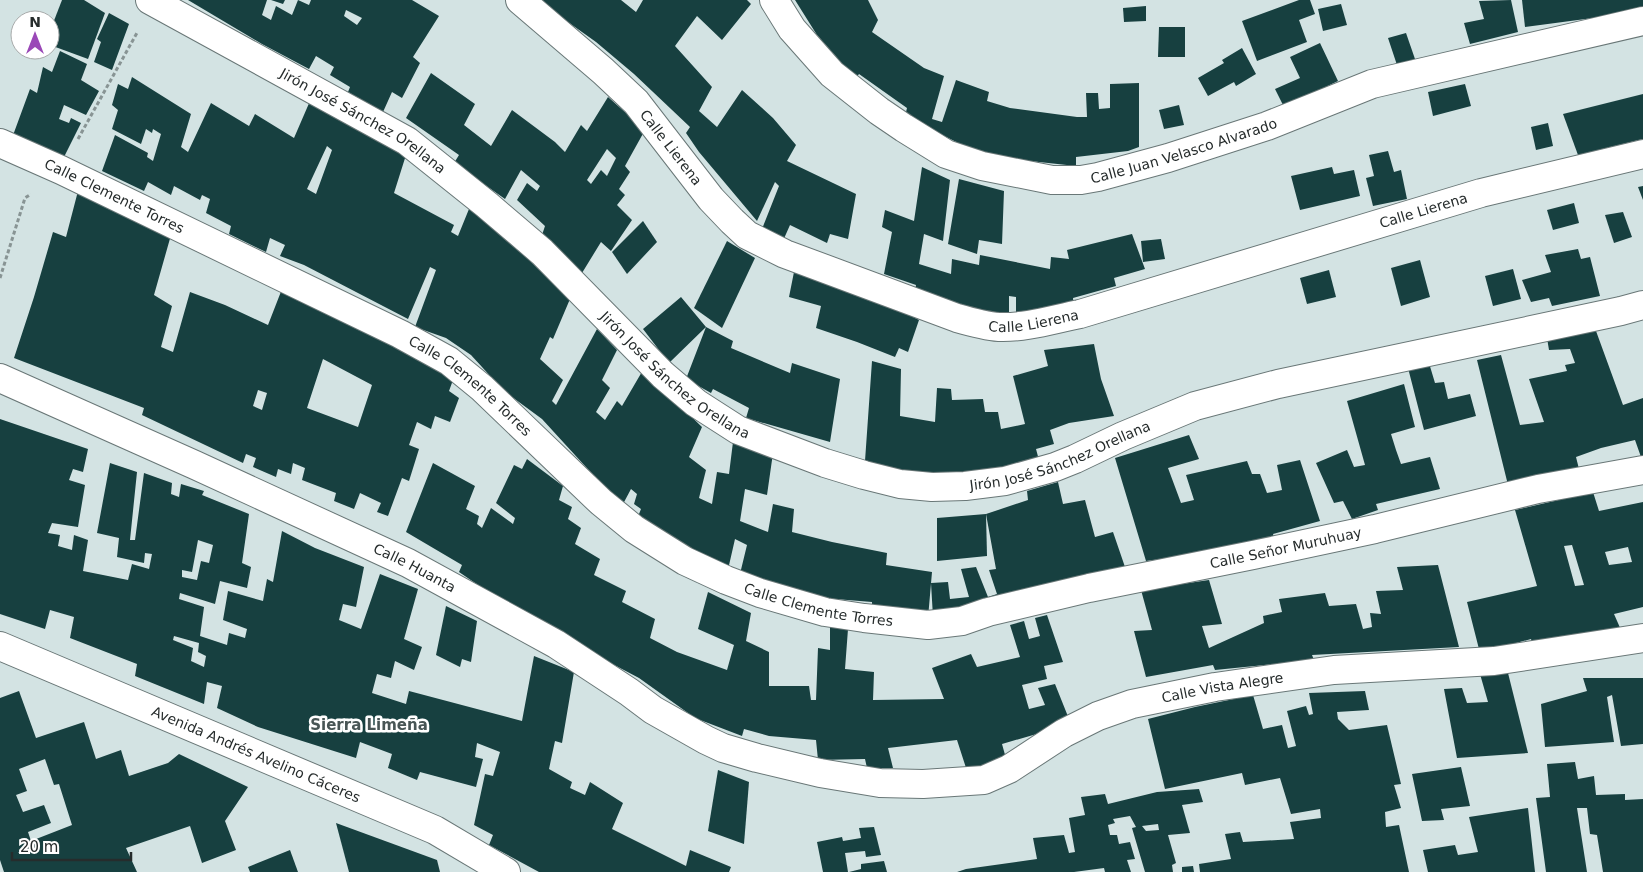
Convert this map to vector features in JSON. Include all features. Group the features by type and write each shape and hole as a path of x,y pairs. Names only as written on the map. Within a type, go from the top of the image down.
{"street":[{"name":"Calle Lierena","path":"520,0 636,102 711,199 732,222 748,234 785,254 957,318 999,327 1023,325 1080,314 1481,193 1643,154"},
{"name":"Calle Juan Velasco Alvarado","path":"774,0 792,29 832,74 904,128 946,154 989,168 1052,180 1081,180 1098,177 1168,158 1267,126 1372,84 1643,22"},
{"name":"Jirón José Sánchez Orellana","path":"152,1 407,141 488,205 542,252 662,375 696,403 738,430 825,463 900,484 932,488 1005,481 1062,464 1158,420 1195,406 1278,384 1621,311 1643,304"},
{"name":"Calle Clemente Torres","path":"0,143 62,170 400,334 449,361 482,388 601,502 634,529 685,561 760,593 825,612 928,625"},
{"name":"Calle Huanta","path":"0,378 213,472 408,563 556,644 653,710 706,740 723,748 757,758 820,773"},
{"name":"Calle Señor Muruhuay","path":"928,625 962,621 988,612 1089,588 1253,556 1366,531 1538,489 1643,470"},
{"name":"Calle Vista Alegre","path":"820,773 880,783 923,784 984,780 1009,769 1064,733 1098,716 1150,700 1215,687 1334,670 1494,661 1643,638"},
{"name":"Avenida Andrés Avelino Cáceres","path":"0,646 333,788 397,813 435,830 506,872"},
{"path":"463,846 470,872"}],"path":[{"path":"62,170 152,1"},
{"path":"0,278 25,198"}],"building":[{"path":"62,0 84,0 105,13 88,59 60,49 60,10 58,10"},
{"path":"188,0 267,0 262,15 271,20 276,6 292,15 298,0 309,5 311,0 412,0 439,16 413,57 420,63 402,98 392,92 383,112 348,92 350,87 330,75 334,67 316,56 309,69 262,44","holes":["346,10 362,18 357,25 344,16"]},
{"path":"271,0 285,0 283,4"},
{"path":"537,0 621,0 636,12 643,0 747,0 751,4 722,40 697,16 675,46 712,87 699,111 717,127 742,90 773,118 796,145 787,161 856,194 848,239 830,234 827,243 790,225 782,243 762,229 779,186 775,182 757,221 699,152 686,133 690,127 634,74 596,42"},
{"path":"795,0 868,0 878,20 872,32 924,68 944,76 932,119 942,122 956,80 989,92 987,101 1010,108 1077,117 1087,117 1086,93 1098,93 1099,109 1110,108 1110,84 1139,83 1139,147 1128,151 1076,157 1076,166 1003,158 972,150 905,116 907,108 859,74 853,82 836,67 839,60 817,35"},
{"path":"1299,0 1310,0 1315,14 1299,20 1307,42 1257,61 1242,21"},
{"path":"1511,0 1518,32 1470,44 1464,23 1484,19 1479,1"},
{"path":"1522,0 1643,0 1643,7 1593,18 1525,27"},
{"path":"1341,4 1347,25 1323,31 1318,9"},
{"path":"1146,6 1146,21 1124,22 1123,8"},
{"path":"109,13 129,24 112,70 94,62 101,42 97,39"},
{"path":"1159,27 1185,27 1185,57 1158,57"},
{"path":"1406,33 1415,59 1397,65 1388,38"},
{"path":"1320,43 1338,81 1284,107 1275,89 1300,78 1290,57"},
{"path":"1242,48 1256,74 1236,86 1234,82 1208,96 1198,78 1224,63 1222,60"},
{"path":"60,51 87,64 81,80 99,91 86,115 64,105 59,119 69,123 71,118 81,123 62,161 12,138 30,89 37,93 43,67 52,72 57,60 60,60"},
{"path":"431,73 475,104 464,125 491,146 512,110 555,142 565,152 581,125 587,131 608,97 645,130 625,166 630,172 619,189 625,195 617,205 632,220 611,251 601,242 582,273 542,235 545,226 517,200 527,183 537,191 540,186 521,170 505,199 454,163 459,155 406,118","holes":["607,149 616,158 607,176 601,170 591,184 587,180"]},
{"path":"132,77 191,114 181,147 188,152 211,103 249,126 255,114 294,138 310,101 406,155 394,193 454,225 451,232 458,236 469,209 502,234 570,299 553,339 550,337 540,359 563,380 552,401 556,405 597,329 617,350 602,380 610,388 596,412 605,420 617,401 622,406 643,370 702,427 689,457 706,470 699,498 712,504 717,472 729,474 733,442 773,453 767,495 745,489 740,521 768,532 773,504 794,509 792,532 887,553 886,565 932,572 928,618 872,611 872,602 823,598 739,578 747,545 735,539 727,574 637,519 641,509 634,504 637,494 631,489 623,504 596,478 542,419 504,391 471,355 446,338 415,327 436,270 430,267 408,319 304,265 280,256 285,245 270,238 266,252 229,234 231,226 206,213 210,199 202,195 200,200 174,186 171,195 148,182 144,191 102,171 115,135 148,153 147,157 153,161 161,134 153,129 152,133 146,129 141,144 112,129 118,110 112,105 118,84 128,89","holes":["327,146 332,150 316,194 307,189"]},
{"path":"1465,84 1471,106 1433,116 1428,92"},
{"path":"1643,94 1643,139 1578,155 1563,114"},
{"path":"1179,105 1184,125 1164,129 1159,110"},
{"path":"1548,123 1553,146 1536,150 1531,127"},
{"path":"1388,151 1394,172 1401,170 1407,199 1373,206 1366,178 1374,176 1369,155"},
{"path":"922,167 950,180 943,241 924,234 919,264 951,274 952,259 979,265 980,255 1050,269 1051,257 1069,259 1067,250 1132,234 1145,269 1114,278 1116,286 1073,298 1074,308 1016,319 1016,297 1009,296 1009,322 979,318 978,309 915,291 916,285 884,274 892,232 882,227 885,210 914,221"},
{"path":"1332,167 1334,174 1354,170 1360,196 1300,210 1291,176"},
{"path":"959,179 1004,191 1002,244 979,240 977,254 948,244"},
{"path":"1643,186 1643,200 1638,187"},
{"path":"78,191 171,235 154,295 172,306 161,347 173,352 190,292 225,305 268,325 282,289 399,347 453,380 449,391 459,398 450,422 435,416 431,429 417,422 409,445 419,449 409,481 402,478 388,516 377,512 381,503 360,493 354,509 334,501 336,493 302,480 305,468 293,463 291,474 278,469 276,477 253,467 256,458 246,454 243,463 142,415 144,408 14,358 53,232 66,237","holes":["323,359 372,385 358,427 307,408","258,390 267,393 262,410 253,406"]},
{"path":"1574,203 1579,223 1553,230 1547,210"},
{"path":"1623,212 1632,237 1614,243 1605,215"},
{"path":"643,221 657,242 627,274 612,252"},
{"path":"1161,239 1165,259 1143,262 1141,241"},
{"path":"727,241 755,258 722,328 694,308"},
{"path":"1578,249 1581,259 1590,257 1600,296 1552,306 1549,298 1531,302 1522,280 1551,272 1545,255"},
{"path":"1420,260 1430,297 1401,306 1391,268"},
{"path":"1513,269 1521,299 1493,306 1485,276"},
{"path":"1329,270 1336,297 1307,304 1300,278"},
{"path":"794,272 894,307 919,320 908,352 899,348 895,357 816,328 821,306 789,297"},
{"path":"681,297 706,327 669,363 643,329"},
{"path":"706,327 733,341 731,348 790,373 792,363 840,379 830,442 746,418 749,408 713,389 711,393 686,379"},
{"path":"1596,331 1623,405 1643,398 1643,456 1641,457 1635,440 1601,448 1576,457 1579,469 1508,485 1477,360 1501,355 1520,425 1544,422 1529,379 1567,371 1565,365 1575,363 1570,349 1549,350 1547,338"},
{"path":"1094,344 1101,379 1114,416 1069,423 1050,430 1054,444 1036,449 1040,464 957,475 898,470 865,461 872,361 901,369 900,416 935,422 937,388 951,389 952,400 983,399 985,412 998,412 1001,429 1025,424 1013,376 1048,366 1044,350"},
{"path":"1429,363 1435,383 1444,382 1448,399 1470,394 1476,416 1424,430 1408,368"},
{"path":"1404,384 1415,427 1391,434 1396,450 1401,464 1430,457 1440,489 1376,504 1378,510 1352,519 1343,501 1334,503 1316,463 1347,450 1354,467 1365,465 1347,401"},
{"path":"0,419 88,449 83,472 73,469 69,480 85,485 78,527 52,523 48,533 60,535 58,546 72,550 74,535 88,540 83,571 128,580 132,564 149,569 152,554 145,553 144,563 117,557 119,538 97,533 110,463 137,472 130,540 135,540 144,473 172,483 171,494 179,497 181,484 204,491 202,495 249,514 242,563 251,567 247,588 220,581 215,604 180,593 179,599 204,607 200,636 227,645 229,633 245,638 247,629 223,620 228,591 263,601 267,579 273,582 282,531 315,548 364,567 356,607 343,604 339,620 361,629 380,574 418,589 404,639 422,647 414,670 395,661 391,678 377,674 372,693 406,704 409,691 522,721 534,656 574,672 562,743 555,741 549,769 572,782 570,788 585,795 590,782 623,803 612,829 686,866 690,850 731,867 729,872 539,872 489,845 493,835 474,825 485,774 493,776 500,752 477,743 475,757 483,759 476,787 420,772 417,780 388,768 392,754 360,742 356,758 258,727 217,708 222,686 207,682 204,704 135,676 137,664 70,638 74,617 50,610 45,629 0,614","holes":["198,540 213,545 209,563 201,561 197,580 182,577 182,570 192,572","174,636 199,643 198,652 206,656 204,667 191,661 193,648 173,640"]},
{"path":"1189,435 1199,459 1168,468 1181,503 1194,500 1186,475 1247,461 1252,474 1260,474 1267,493 1282,490 1277,465 1300,460 1320,521 1273,534 1276,544 1146,561 1115,458"},
{"path":"527,459 563,486 559,500 572,507 568,519 581,528 575,544 600,559 594,575 626,591 622,602 655,619 650,638 677,652 727,670 734,645 698,629 708,592 751,613 746,641 769,652 769,686 809,686 811,700 816,700 818,648 830,650 830,627 848,629 845,669 874,672 873,700 944,699 932,668 971,654 977,667 1020,657 1010,625 1024,621 1029,639 1040,636 1035,618 1047,615 1063,662 1044,666 1047,679 1022,685 1029,709 1045,705 1038,688 1055,684 1071,724 1002,744 1007,762 968,774 957,740 888,748 893,768 867,768 865,759 818,760 816,740 769,736 744,729 742,736 695,718 639,678 603,659 571,637 500,600 459,572 462,565 406,532 433,463 475,486 466,509 479,516 477,524 482,528 491,508 513,524 515,518 496,503 514,465 522,469"},
{"path":"1058,482 1063,504 1085,500 1095,537 1113,532 1125,567 933,617 931,583 948,582 950,599 969,597 961,569 976,567 988,597 997,594 989,570 996,569 986,514 1028,500 1027,491"},
{"path":"1593,492 1599,511 1643,502 1643,607 1614,614 1621,630 1533,646 1531,639 1480,653 1467,602 1537,586 1515,510","holes":["1572,545 1584,585 1575,586 1564,546","1628,547 1632,562 1609,565 1605,552"]},
{"path":"986,514 987,556 937,561 937,518"},
{"path":"1438,565 1459,647 1312,655 1314,660 1215,670 1213,665 1146,677 1134,631 1152,630 1141,590 1209,580 1222,624 1202,626 1209,648 1264,623 1263,616 1282,612 1279,599 1325,593 1329,606 1356,604 1363,629 1372,627 1370,613 1381,614 1376,591 1403,590 1397,567"},
{"path":"446,606 477,621 471,662 462,659 460,667 436,655"},
{"path":"1508,673 1528,753 1457,758 1444,689 1462,688 1467,703 1488,702 1480,674"},
{"path":"1583,678 1643,678 1643,744 1621,746 1612,695 1607,697 1614,742 1545,747 1541,704 1587,691"},
{"path":"19,691 36,738 84,722 96,759 121,750 129,776 168,763 179,754 248,787 225,821 236,850 202,863 190,826 126,848 137,872 4,872 0,860 0,698","holes":["45,759 54,785 59,784 72,825 31,841 28,832 51,823 44,805 23,812 16,795 27,791 19,769"]},
{"path":"1365,691 1369,710 1337,712 1338,719 1349,730 1387,725 1401,784 1394,785 1401,808 1385,812 1386,827 1399,825 1409,872 1200,872 1199,864 1231,859 1225,834 1240,832 1243,842 1294,839 1290,822 1321,818 1320,809 1291,814 1280,778 1245,785 1242,773 1165,789 1148,719 1253,695 1263,729 1282,725 1288,748 1296,746 1287,711 1306,706 1309,715 1313,714 1309,693"},
{"path":"1575,762 1578,779 1594,776 1596,795 1625,794 1625,800 1643,799 1643,872 1603,872 1597,835 1590,834 1587,808 1577,808 1587,872 1546,872 1536,798 1550,797 1547,764"},
{"path":"1461,767 1470,806 1441,809 1444,820 1422,821 1412,774"},
{"path":"718,770 749,782 744,844 708,831"},
{"path":"1199,789 1203,802 1182,805 1190,833 1168,835 1176,863 1172,865 1173,872 1145,872 1132,828 1136,827 1130,816 1113,819 1115,823 1108,825 1110,835 1117,835 1119,844 1130,842 1135,859 1127,860 1131,872 1105,872 1104,868 1074,872 957,872 966,869 1037,859 1033,838 1064,835 1069,853 1075,852 1069,818 1085,815 1081,797 1105,794 1108,804 1157,792","holes":["1158,824 1159,830 1146,831 1142,826"]},
{"path":"1528,808 1535,872 1428,872 1423,850 1455,845 1458,855 1478,852 1469,817"},
{"path":"336,823 437,860 440,872 349,872"},
{"path":"874,827 881,855 866,857 865,851 845,853 848,872 823,872 817,842 842,837 843,841 861,838 859,828"},
{"path":"290,850 298,872 250,872 248,867"},
{"path":"884,861 887,872 849,872 861,869 861,864"},
{"path":"1193,866 1194,872 1182,872 1182,867"}],"district":[{"name":"Sierra Limeña","path":"369,725"}]}
